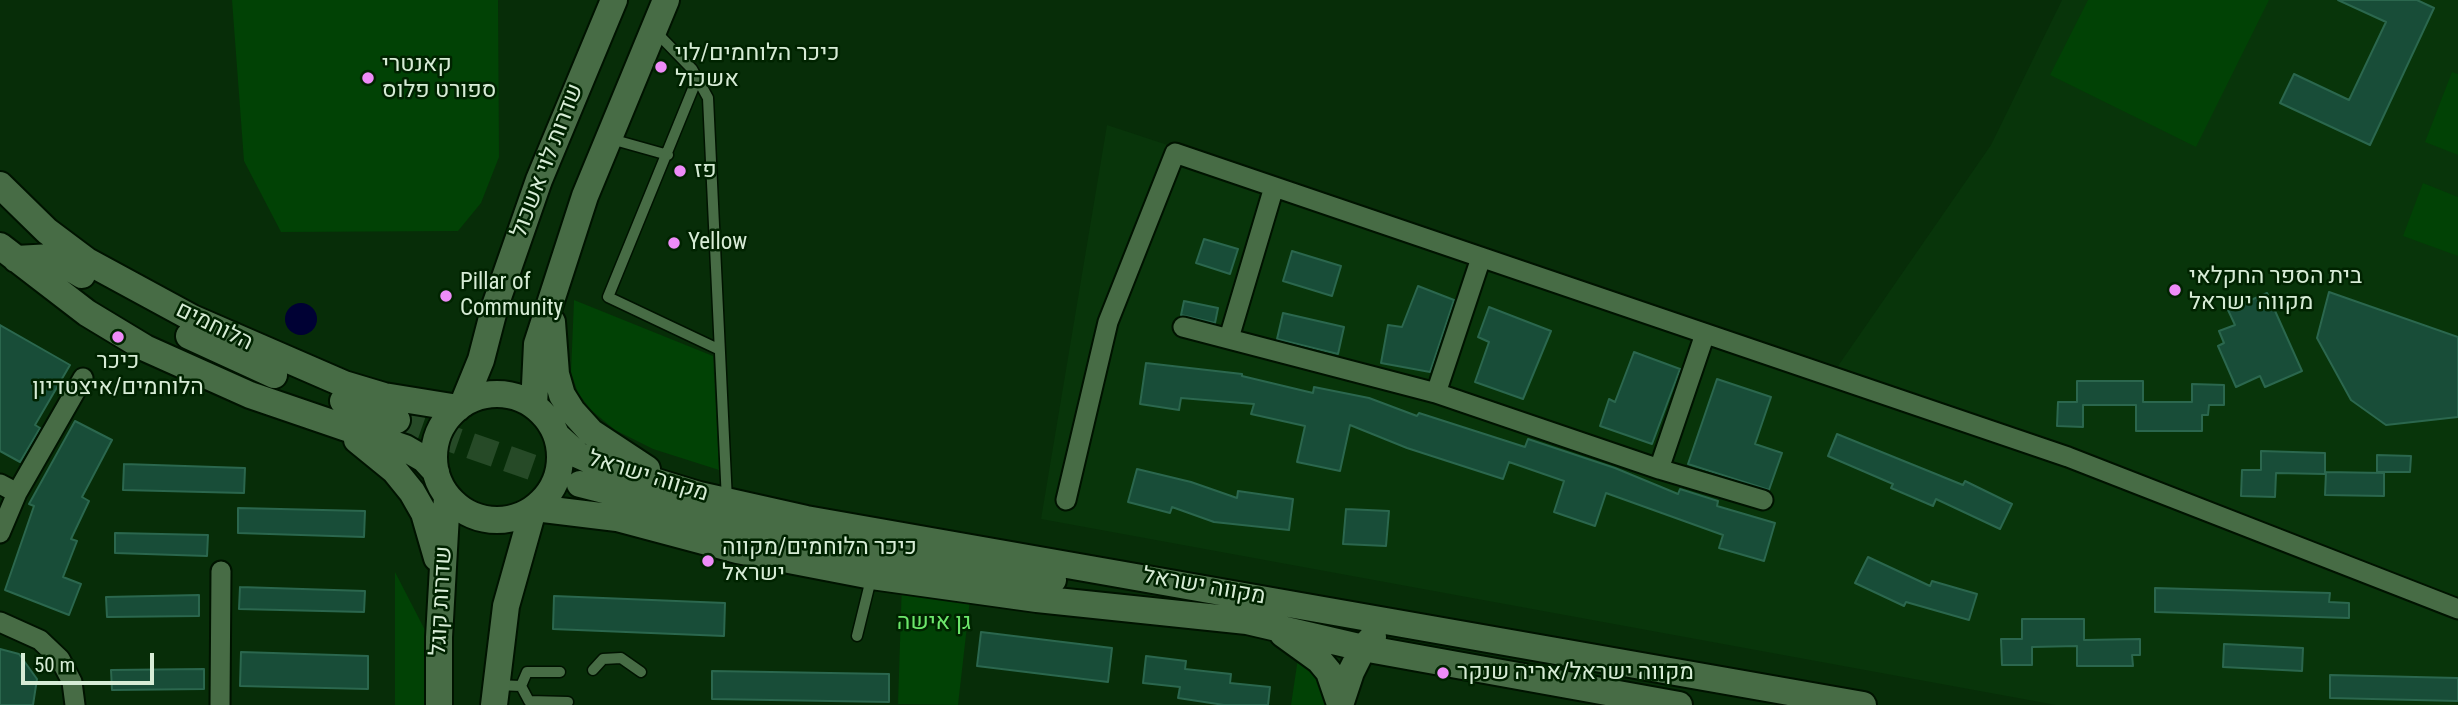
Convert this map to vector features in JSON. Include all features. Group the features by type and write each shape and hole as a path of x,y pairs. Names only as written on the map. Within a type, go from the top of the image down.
{"main road":[{"name":"שדרות לוי אשכול","path":"461,406 477,372 495,306 539,180 614,0"},
{"name":"שדרות לוי אשכול","path":"534,406 537,344 607,138 666,0"},
{"name":"הלוחמים","path":"0,185 47,231 86,261 128,285 263,351 366,391 461,406"},
{"path":"47,231 52,257"},
{"name":"הלוחמים","path":"8,252 87,313 155,353 250,395 415,453 436,472"},
{"path":"8,252 52,257 150,317 234,358 294,384 397,420"},
{"path":"551,301 556,374 562,395 572,411 592,432 630,459 699,495"},
{"path":"504,692 506,607 534,509 556,482 560,467 557,436 550,422 534,406 513,396 484,396 461,406 443,424 435,444 436,472 447,497 460,509 489,520 502,520 534,509"},
{"path":"342,429 383,460 412,492 424,513 434,544 441,592"},
{"name":"מקווה ישראל","path":"557,436 578,455 598,464 699,495 886,535 1112,571 1863,705"},
{"path":"580,484 726,524 941,566 1076,583 1112,571"},
{"name":"שדרות קוגל","path":"439,705 441,592 447,497"},
{"name":"מקווה ישראל","path":"534,509 617,518 737,550 872,576 1037,599 1104,604 1270,625 1363,648 1679,705"},
{"path":"1076,583 1104,604"},
{"path":"1340,705 1363,648 1379,632 1403,624"},
{"path":"1270,625 1320,660 1329,672 1340,705"}],"street":[{"path":"1066,500 1108,322 1175,153 2068,457 2458,609"},
{"path":"1229,338 1274,187"},
{"path":"1436,393 1481,258"},
{"path":"1183,327 1436,393 1659,469 1763,500"},
{"path":"1659,469 1705,334"},
{"path":"0,533 8,489 83,378"},
{"path":"220,704 221,571"},
{"path":"0,622 40,640 60,659 72,682 75,705"}],"lane":[{"path":"653,29 692,69 708,98 727,501"},
{"path":"698,79 608,297 718,348"},
{"path":"607,138 668,155"},
{"path":"857,636 866,589 872,576"},
{"path":"593,670 603,659 621,658 641,672"},
{"path":"560,672 527,672 504,692 529,701 568,702"}],"shaded area":[{"name":"בית הספר החקלאי מקווה ישראל","path":"2062,0 2458,0 2458,705 2056,705 1041,519 1107,125 1838,366 1991,145"},
{"path":"301,303 313,307 317,319 313,331 301,335 289,331 285,319 289,307"}],"green space":[{"name":"קאנטרי ספורט פלוס","path":"232,0 498,0 499,157 481,203 458,231 281,232 244,161"},
{"path":"2088,0 2269,0 2196,147 2050,75"},
{"path":"2452,72 2458,74 2458,155 2425,142"},
{"path":"2423,183 2458,197 2458,256 2403,236"},
{"path":"574,300 713,356 719,470 653,449 615,430 591,410 578,393 571,372"},
{"path":"395,572 426,632 430,705 395,705"},
{"name":"גן אישה","path":"902,581 971,591 958,705 898,704"},
{"path":"1298,658 1320,682 1325,705 1291,705"}],"building":[{"path":"2338,0 2417,0 2434,8 2370,145 2280,103 2294,74 2349,100 2386,22"},
{"path":"1204,239 1238,249 1230,274 1196,263"},
{"path":"1292,251 1341,266 1332,296 1283,281"},
{"path":"1418,286 1454,300 1430,372 1381,363 1388,325 1402,327"},
{"path":"2329,292 2458,337 2458,417 2386,425 2351,400 2317,338"},
{"path":"2267,293 2302,371 2265,387 2260,376 2236,387 2218,346 2224,343 2219,331 2235,325 2228,310"},
{"path":"1184,301 1218,308 1215,323 1181,315"},
{"path":"1489,307 1551,331 1523,399 1475,382 1489,342 1478,337"},
{"path":"1283,313 1344,327 1338,354 1277,339"},
{"path":"0,325 70,365 35,425 40,428 20,462 0,451"},
{"path":"1634,352 1680,369 1652,444 1600,426 1609,399 1615,402"},
{"path":"1146,363 1242,374 1313,393 1314,387 1369,398 1417,416 1419,413 1525,447 1528,439 1615,468 1678,494 1680,489 1718,501 1717,506 1775,523 1764,561 1719,548 1723,535 1606,493 1595,526 1554,512 1564,481 1509,462 1503,479 1407,448 1350,425 1340,471 1297,462 1305,426 1251,414 1254,404 1181,398 1179,410 1140,404"},
{"path":"1717,379 1771,397 1755,444 1782,453 1769,490 1688,464"},
{"path":"2077,381 2143,381 2143,402 2192,402 2192,384 2224,385 2224,405 2209,405 2208,415 2202,415 2202,431 2136,431 2136,405 2083,405 2083,427 2057,426 2058,402 2077,402"},
{"path":"75,421 112,440 82,497 89,501 71,539 77,541 63,577 81,584 69,615 5,590 34,506 29,504"},
{"path":"1837,434 1963,485 1965,481 2012,504 2000,529 1936,499 1933,506 1891,488 1893,484 1828,456"},
{"path":"2261,451 2325,453 2325,474 2276,473 2275,497 2241,496 2242,470 2261,470"},
{"path":"2377,455 2411,456 2410,472 2377,472"},
{"path":"124,464 245,468 244,493 123,490"},
{"path":"1137,469 1191,482 1237,498 1238,491 1293,499 1289,530 1214,522 1172,507 1170,513 1128,502"},
{"path":"2326,472 2384,473 2384,496 2325,495"},
{"path":"238,508 365,511 364,537 238,533"},
{"path":"1346,509 1389,511 1386,546 1343,544"},
{"path":"115,533 208,535 207,556 115,553"},
{"path":"1868,557 1930,586 1932,581 1977,594 1969,620 1906,602 1904,606 1855,583"},
{"path":"240,587 365,591 364,612 239,609"},
{"path":"2155,588 2330,593 2329,602 2349,603 2349,618 2155,612"},
{"path":"199,595 199,616 107,617 106,597"},
{"path":"554,596 725,603 724,636 553,629"},
{"path":"2022,619 2084,619 2084,640 2140,639 2140,655 2132,655 2133,666 2077,666 2077,646 2032,647 2032,665 2002,665 2001,639 2022,639"},
{"path":"981,632 1112,648 1108,682 977,666"},
{"path":"2224,644 2303,648 2302,671 2223,667"},
{"path":"0,649 19,654 37,679 33,705 0,705"},
{"path":"241,652 368,656 368,689 240,686"},
{"path":"1146,656 1186,661 1185,669 1231,674 1230,683 1270,687 1268,705 1224,705 1178,698 1180,687 1143,683"},
{"path":"204,669 204,689 112,690 111,670"},
{"path":"712,671 889,674 889,702 712,699"},
{"path":"2330,675 2458,678 2458,701 2330,698"}],"tunnel":[{"path":"397,420 580,484"}],"place":[{"name":"כיכר הלוחמים/לוי אשכול","path":"661,67"},
{"name":"קאנטרי ספורט פלוס","path":"368,78"},
{"name":"פז","path":"680,171"},
{"name":"Yellow","path":"674,243"},
{"name":"בית הספר החקלאי מקווה ישראל","path":"2175,290"},
{"name":"Pillar of Community","path":"446,296"},
{"name":"כיכר הלוחמים/איצטדיון","path":"118,337"},
{"name":"כיכר הלוחמים/מקווה ישראל","path":"708,561"},
{"name":"מקווה ישראל/אריה שנקר","path":"1443,673"}]}
